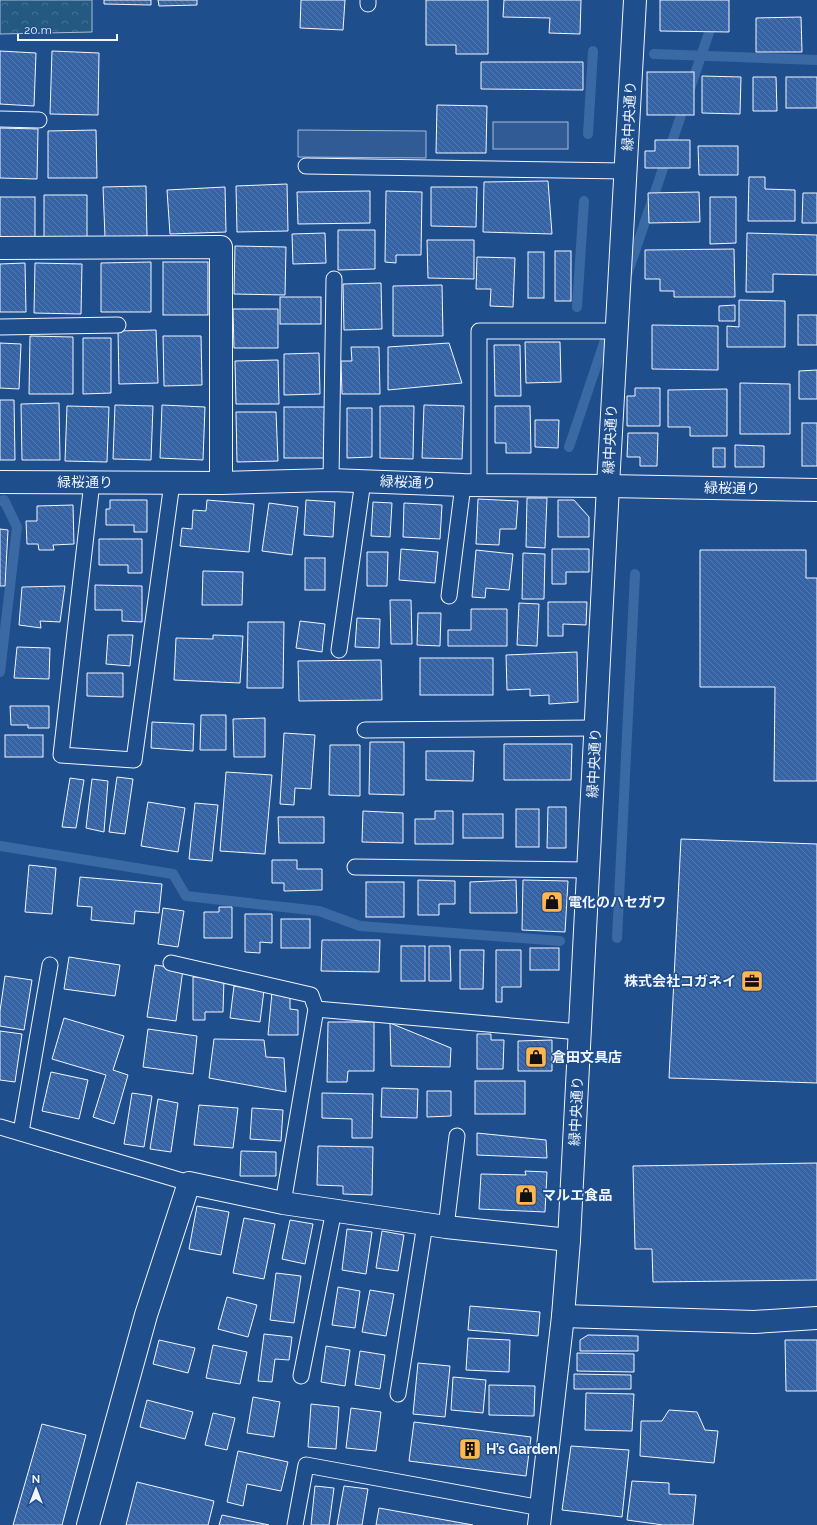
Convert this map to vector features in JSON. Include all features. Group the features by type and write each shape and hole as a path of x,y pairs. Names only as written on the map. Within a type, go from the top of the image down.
{"street":[{"name":"緑中央通り","path":"540,1516 563,1316 569,1240 595,728 635,0"},
{"path":"0,248 221,248 221,484"},
{"name":"緑桜通り","path":"0,482 221,484 331,480 817,490"},
{"path":"88,1525 146,1315 189,1183 283,1203 436,1225 569,1240"},
{"path":"563,1316 754,1322 817,1318"}],"lane":[{"path":"0,119 39,120"},
{"path":"306,166 626,171"},
{"path":"331,480 334,279"},
{"path":"0,327 118,325"},
{"path":"449,596 471,484 479,331 617,331"},
{"path":"339,650 363,481"},
{"path":"92,482 61,755 134,760 172,483"},
{"path":"365,730 595,728"},
{"path":"355,867 588,870"},
{"path":"171,962 311,995 316,1008 283,1203"},
{"path":"22,1132 50,965"},
{"path":"316,1008 580,1032"},
{"path":"0,1127 22,1132 189,1183"},
{"path":"398,1394 457,1136"},
{"path":"301,1376 334,1210"},
{"path":"295,1525 306,1465 540,1516"}],"green space":[{"path":"0,0 92,0 92,32 0,34"}],"shaded area":[{"path":"493,122 568,122 568,149 493,149"},
{"path":"298,130 426,131 426,158 298,157"}],"building":[{"path":"104,0 151,0 151,5 104,4"},
{"path":"158,0 197,0 197,5 159,6"},
{"path":"301,0 345,0 343,30 300,28"},
{"path":"426,0 488,0 488,54 456,54 456,45 426,45"},
{"path":"504,0 581,0 580,34 549,33 550,18 503,17"},
{"path":"660,0 729,0 729,32 660,31"},
{"path":"801,17 802,52 756,52 756,18"},
{"path":"0,51 36,53 34,106 0,104"},
{"path":"52,51 99,53 98,115 50,114"},
{"path":"481,62 583,62 583,90 481,89"},
{"path":"647,72 694,72 694,115 647,115"},
{"path":"702,76 741,77 740,114 702,113"},
{"path":"753,77 776,77 777,111 753,111"},
{"path":"786,77 817,77 817,108 786,108"},
{"path":"437,105 487,106 486,153 436,153"},
{"path":"0,128 38,129 37,179 0,178"},
{"path":"96,130 97,178 48,178 48,131"},
{"path":"655,140 690,140 690,168 645,168 645,151 655,151"},
{"path":"698,146 738,146 738,175 699,175"},
{"path":"749,177 765,177 765,189 795,190 795,221 748,221"},
{"path":"548,181 552,234 483,232 484,182"},
{"path":"287,184 288,231 237,232 236,186"},
{"path":"146,186 147,236 105,237 103,187"},
{"path":"225,187 226,232 170,234 167,190"},
{"path":"431,187 477,187 476,227 431,226"},
{"path":"370,191 370,223 298,224 297,192"},
{"path":"386,191 422,192 421,255 396,255 396,263 385,262"},
{"path":"699,192 700,222 649,223 648,193"},
{"path":"803,193 817,193 817,223 802,223"},
{"path":"44,195 87,195 87,241 44,240"},
{"path":"0,197 35,197 35,239 0,239"},
{"path":"710,197 736,197 736,243 710,244"},
{"path":"338,230 375,230 375,269 338,270"},
{"path":"325,233 326,263 293,264 292,234"},
{"path":"747,233 817,235 817,275 773,274 773,292 746,292"},
{"path":"427,240 474,240 474,279 428,278"},
{"path":"235,246 286,247 285,295 234,294"},
{"path":"734,249 735,297 674,297 674,291 660,291 660,279 645,279 645,250"},
{"path":"555,251 571,251 571,301 555,301"},
{"path":"528,252 544,252 544,298 528,298"},
{"path":"477,257 515,258 513,307 490,306 491,289 476,289"},
{"path":"151,262 151,312 101,312 101,263"},
{"path":"163,262 208,262 208,315 163,315"},
{"path":"25,263 26,312 0,312 0,264"},
{"path":"35,263 82,264 81,314 34,313"},
{"path":"381,283 382,329 344,330 343,284"},
{"path":"442,285 443,336 393,336 393,286"},
{"path":"280,297 321,297 321,324 280,324"},
{"path":"739,300 785,301 785,347 727,347 727,326 739,327"},
{"path":"735,305 735,321 719,321 719,306"},
{"path":"233,309 278,309 278,348 234,348"},
{"path":"798,315 817,315 817,345 798,345"},
{"path":"652,325 718,326 718,370 652,369"},
{"path":"156,330 158,383 119,384 118,331"},
{"path":"30,336 73,337 73,394 29,394"},
{"path":"163,336 201,336 202,385 164,386"},
{"path":"83,338 111,338 111,393 83,394"},
{"path":"525,342 560,342 561,382 526,383"},
{"path":"0,343 21,344 19,389 0,388"},
{"path":"449,343 462,383 388,390 388,347"},
{"path":"494,345 520,345 521,396 495,396"},
{"path":"351,347 379,347 380,394 342,394 341,361 352,361"},
{"path":"319,353 320,394 284,395 284,354"},
{"path":"278,360 279,404 236,404 235,361"},
{"path":"817,370 817,399 799,399 799,371"},
{"path":"740,383 790,384 790,434 740,434"},
{"path":"635,388 660,388 660,426 627,426 627,396 635,396"},
{"path":"727,389 727,436 690,436 690,427 668,427 668,390"},
{"path":"0,400 14,400 15,460 0,460"},
{"path":"59,403 60,460 22,460 21,404"},
{"path":"115,405 153,406 151,460 113,459"},
{"path":"162,405 205,407 203,460 160,458"},
{"path":"424,405 464,406 462,459 422,458"},
{"path":"67,406 109,407 107,462 65,461"},
{"path":"380,406 414,406 413,459 380,458"},
{"path":"495,406 530,406 531,453 506,453 506,443 495,443"},
{"path":"284,407 326,407 326,458 284,458"},
{"path":"347,408 372,408 372,457 347,458"},
{"path":"236,412 276,412 278,461 237,462"},
{"path":"535,420 559,420 558,448 535,447"},
{"path":"802,423 817,423 817,466 802,466"},
{"path":"628,433 658,433 657,466 640,466 640,457 627,457"},
{"path":"735,445 764,446 764,467 735,467"},
{"path":"713,448 725,448 725,467 713,467"},
{"path":"527,498 547,498 545,548 526,547"},
{"path":"478,499 518,501 516,529 500,529 499,545 476,544"},
{"path":"110,500 147,500 147,532 134,532 134,525 106,525 106,509 110,509"},
{"path":"207,500 254,504 249,552 180,546 182,528 192,529 193,510 206,511"},
{"path":"306,500 335,502 333,537 304,535"},
{"path":"558,500 574,500 589,517 589,537 558,537"},
{"path":"373,502 392,503 390,537 371,536"},
{"path":"269,503 298,507 292,555 262,551"},
{"path":"404,503 442,505 440,539 403,537"},
{"path":"73,505 74,544 53,545 54,550 39,550 38,544 27,544 26,521 37,521 37,506"},
{"path":"0,529 8,530 5,586 0,586"},
{"path":"99,539 142,539 142,573 128,573 128,565 99,565"},
{"path":"401,549 438,552 435,583 399,580"},
{"path":"552,549 589,549 589,572 566,572 566,584 552,584"},
{"path":"476,550 513,554 509,590 486,588 485,598 472,597"},
{"path":"700,550 806,550 806,578 817,578 817,781 774,781 775,687 700,687"},
{"path":"367,552 388,552 387,586 367,586"},
{"path":"523,553 545,554 544,599 522,599"},
{"path":"305,558 325,558 325,590 305,590"},
{"path":"203,571 243,572 242,605 202,605"},
{"path":"95,585 142,586 142,622 122,621 122,610 95,610"},
{"path":"65,586 60,622 40,621 41,628 19,625 22,587"},
{"path":"390,600 411,600 412,644 391,644"},
{"path":"548,602 587,602 586,625 563,624 563,636 548,636"},
{"path":"519,603 539,604 537,646 517,645"},
{"path":"471,609 507,609 507,646 448,646 448,630 471,630"},
{"path":"418,613 441,613 440,646 417,645"},
{"path":"357,618 380,619 379,648 355,647"},
{"path":"300,621 325,624 322,652 296,648"},
{"path":"248,622 284,622 283,688 247,688"},
{"path":"108,635 133,635 130,666 106,664"},
{"path":"213,635 243,636 240,683 174,680 176,638 213,639"},
{"path":"17,647 50,648 49,679 14,678"},
{"path":"577,652 578,702 549,704 549,695 530,696 530,689 507,690 506,655"},
{"path":"420,658 493,658 493,695 420,695"},
{"path":"381,660 382,700 299,701 298,661"},
{"path":"87,673 123,673 123,697 87,696"},
{"path":"10,706 49,706 49,728 28,728 28,725 11,725"},
{"path":"201,715 226,715 226,750 200,750"},
{"path":"265,718 265,757 234,757 233,719"},
{"path":"152,722 194,724 193,751 151,748"},
{"path":"284,733 315,735 311,789 295,788 294,805 280,804"},
{"path":"5,735 43,735 43,757 5,757"},
{"path":"370,742 404,742 404,795 369,794"},
{"path":"504,744 572,744 571,780 504,780"},
{"path":"330,745 360,745 360,796 329,795"},
{"path":"426,751 474,751 473,781 426,780"},
{"path":"226,772 272,775 265,854 220,851"},
{"path":"117,777 133,779 125,834 109,832"},
{"path":"70,778 84,780 76,828 62,827"},
{"path":"92,779 108,781 104,832 86,828"},
{"path":"148,802 185,808 178,852 141,846"},
{"path":"195,803 218,805 212,861 189,859"},
{"path":"548,807 566,807 566,848 547,848"},
{"path":"516,809 539,809 539,847 516,847"},
{"path":"363,811 403,813 403,843 362,842"},
{"path":"435,811 453,811 453,844 415,844 415,819 435,819"},
{"path":"463,814 503,814 503,838 463,838"},
{"path":"278,817 324,817 324,843 279,843"},
{"path":"681,839 817,844 817,1083 669,1078"},
{"path":"272,860 297,860 297,869 322,869 322,890 284,891 284,883 272,883"},
{"path":"29,865 56,868 52,914 25,912"},
{"path":"80,877 162,884 159,913 135,911 134,924 91,920 92,907 77,906"},
{"path":"418,880 455,881 455,904 439,904 439,915 418,915"},
{"path":"516,880 517,913 470,913 470,882"},
{"path":"523,880 568,881 565,932 522,930"},
{"path":"366,882 404,882 404,917 366,917"},
{"path":"219,907 232,907 232,938 204,938 204,912 219,912"},
{"path":"163,908 184,911 178,947 158,944"},
{"path":"245,914 272,914 272,943 260,942 260,953 245,952"},
{"path":"281,919 310,919 310,948 281,948"},
{"path":"322,940 380,940 379,972 321,971"},
{"path":"401,946 425,946 425,981 401,981"},
{"path":"429,946 450,946 451,981 429,981"},
{"path":"530,948 559,948 559,970 530,970"},
{"path":"460,950 484,950 483,989 460,989"},
{"path":"496,950 521,950 521,987 502,987 502,1002 496,1002"},
{"path":"69,957 120,965 115,996 64,989"},
{"path":"155,965 183,969 176,1021 147,1017"},
{"path":"5,976 32,980 24,1030 0,1026 0,1011"},
{"path":"193,977 224,978 223,1012 205,1012 205,1020 193,1020"},
{"path":"234,986 264,990 260,1022 230,1018"},
{"path":"272,992 290,993 290,1009 298,1010 298,1035 268,1035"},
{"path":"64,1018 124,1036 113,1070 128,1075 114,1124 93,1117 106,1075 52,1059"},
{"path":"328,1022 374,1022 374,1071 348,1071 347,1082 327,1082"},
{"path":"390,1023 451,1048 450,1067 391,1066"},
{"path":"148,1029 197,1036 193,1074 143,1067"},
{"path":"0,1031 22,1034 15,1082 0,1080"},
{"path":"477,1034 491,1034 491,1040 504,1040 503,1069 477,1069"},
{"path":"214,1039 264,1040 266,1057 284,1058 286,1092 209,1078"},
{"path":"552,1040 552,1071 518,1071 518,1041"},
{"path":"51,1072 88,1080 79,1119 42,1111"},
{"path":"475,1081 525,1081 525,1114 475,1114"},
{"path":"382,1088 418,1089 417,1118 381,1117"},
{"path":"427,1091 451,1091 451,1116 427,1117"},
{"path":"132,1093 152,1096 144,1147 124,1144"},
{"path":"322,1093 373,1094 372,1138 352,1138 352,1119 322,1118"},
{"path":"158,1099 178,1103 171,1152 150,1149"},
{"path":"199,1105 238,1108 233,1148 194,1145"},
{"path":"252,1108 283,1110 281,1141 250,1139"},
{"path":"477,1133 546,1140 547,1158 477,1155"},
{"path":"318,1146 373,1147 372,1195 343,1194 343,1186 317,1185"},
{"path":"241,1151 276,1152 276,1176 240,1176"},
{"path":"817,1163 817,1280 653,1282 652,1249 635,1249 633,1166"},
{"path":"525,1171 547,1172 545,1212 479,1209 481,1174 526,1175"},
{"path":"197,1206 229,1212 221,1255 189,1249"},
{"path":"244,1218 275,1224 264,1279 233,1273"},
{"path":"290,1220 313,1224 305,1264 282,1259"},
{"path":"347,1229 372,1232 366,1274 342,1270"},
{"path":"382,1231 404,1235 398,1271 376,1268"},
{"path":"276,1273 301,1276 294,1323 270,1320"},
{"path":"338,1287 360,1291 355,1328 332,1325"},
{"path":"370,1290 394,1294 386,1336 362,1332"},
{"path":"227,1297 257,1305 248,1337 218,1329"},
{"path":"470,1306 540,1312 538,1336 468,1330"},
{"path":"264,1334 292,1337 289,1360 275,1359 272,1382 258,1381"},
{"path":"588,1335 638,1336 638,1351 580,1351 580,1340"},
{"path":"468,1338 510,1340 509,1372 466,1370"},
{"path":"159,1340 195,1348 188,1373 153,1364"},
{"path":"785,1340 817,1340 817,1391 786,1391"},
{"path":"213,1345 247,1352 240,1384 206,1378"},
{"path":"326,1346 350,1350 345,1386 321,1382"},
{"path":"360,1351 385,1355 380,1389 355,1385"},
{"path":"577,1353 634,1354 634,1372 577,1371"},
{"path":"418,1363 450,1366 445,1417 413,1414"},
{"path":"574,1374 631,1375 631,1389 574,1389"},
{"path":"453,1377 486,1380 483,1413 451,1410"},
{"path":"489,1385 535,1386 534,1416 489,1415"},
{"path":"586,1393 634,1394 632,1431 585,1430"},
{"path":"253,1397 280,1402 274,1437 247,1433"},
{"path":"147,1400 193,1412 185,1439 140,1427"},
{"path":"311,1404 339,1407 336,1449 308,1447"},
{"path":"351,1408 381,1412 376,1451 346,1448"},
{"path":"669,1410 697,1412 705,1430 718,1431 714,1463 640,1456 641,1421 662,1421"},
{"path":"213,1413 235,1418 227,1450 205,1445"},
{"name":"H’s Garden","path":"414,1422 531,1437 526,1476 409,1461"},
{"path":"42,1424 86,1435 62,1525 13,1525"},
{"path":"571,1446 629,1450 622,1517 562,1510"},
{"path":"238,1451 288,1462 281,1491 247,1484 243,1506 227,1502"},
{"path":"632,1481 669,1483 669,1494 696,1495 693,1525 663,1525 627,1520"},
{"path":"137,1482 214,1501 208,1525 126,1525"},
{"path":"315,1486 334,1488 329,1525 311,1525"},
{"path":"344,1486 368,1489 362,1525 337,1525"},
{"path":"379,1508 473,1525 376,1525"},
{"path":"222,1515 269,1525 219,1525"}],"waterway":[{"path":"627,275 720,0"},
{"path":"588,134 593,51"},
{"path":"654,54 817,60"},
{"path":"577,307 584,201"},
{"path":"569,447 609,328"},
{"path":"0,501 4,500 17,527 0,672"},
{"path":"617,938 635,574"},
{"path":"0,846 173,874 186,896 319,911 360,926 560,941"}],"place":[{"name":"電化のハセガワ","path":"552,902"},
{"name":"株式会社コガネイ","path":"752,981"},
{"name":"倉田文具店","path":"536,1057"},
{"name":"マルエ食品","path":"526,1195"},
{"name":"H’s Garden","path":"470,1449"}]}
